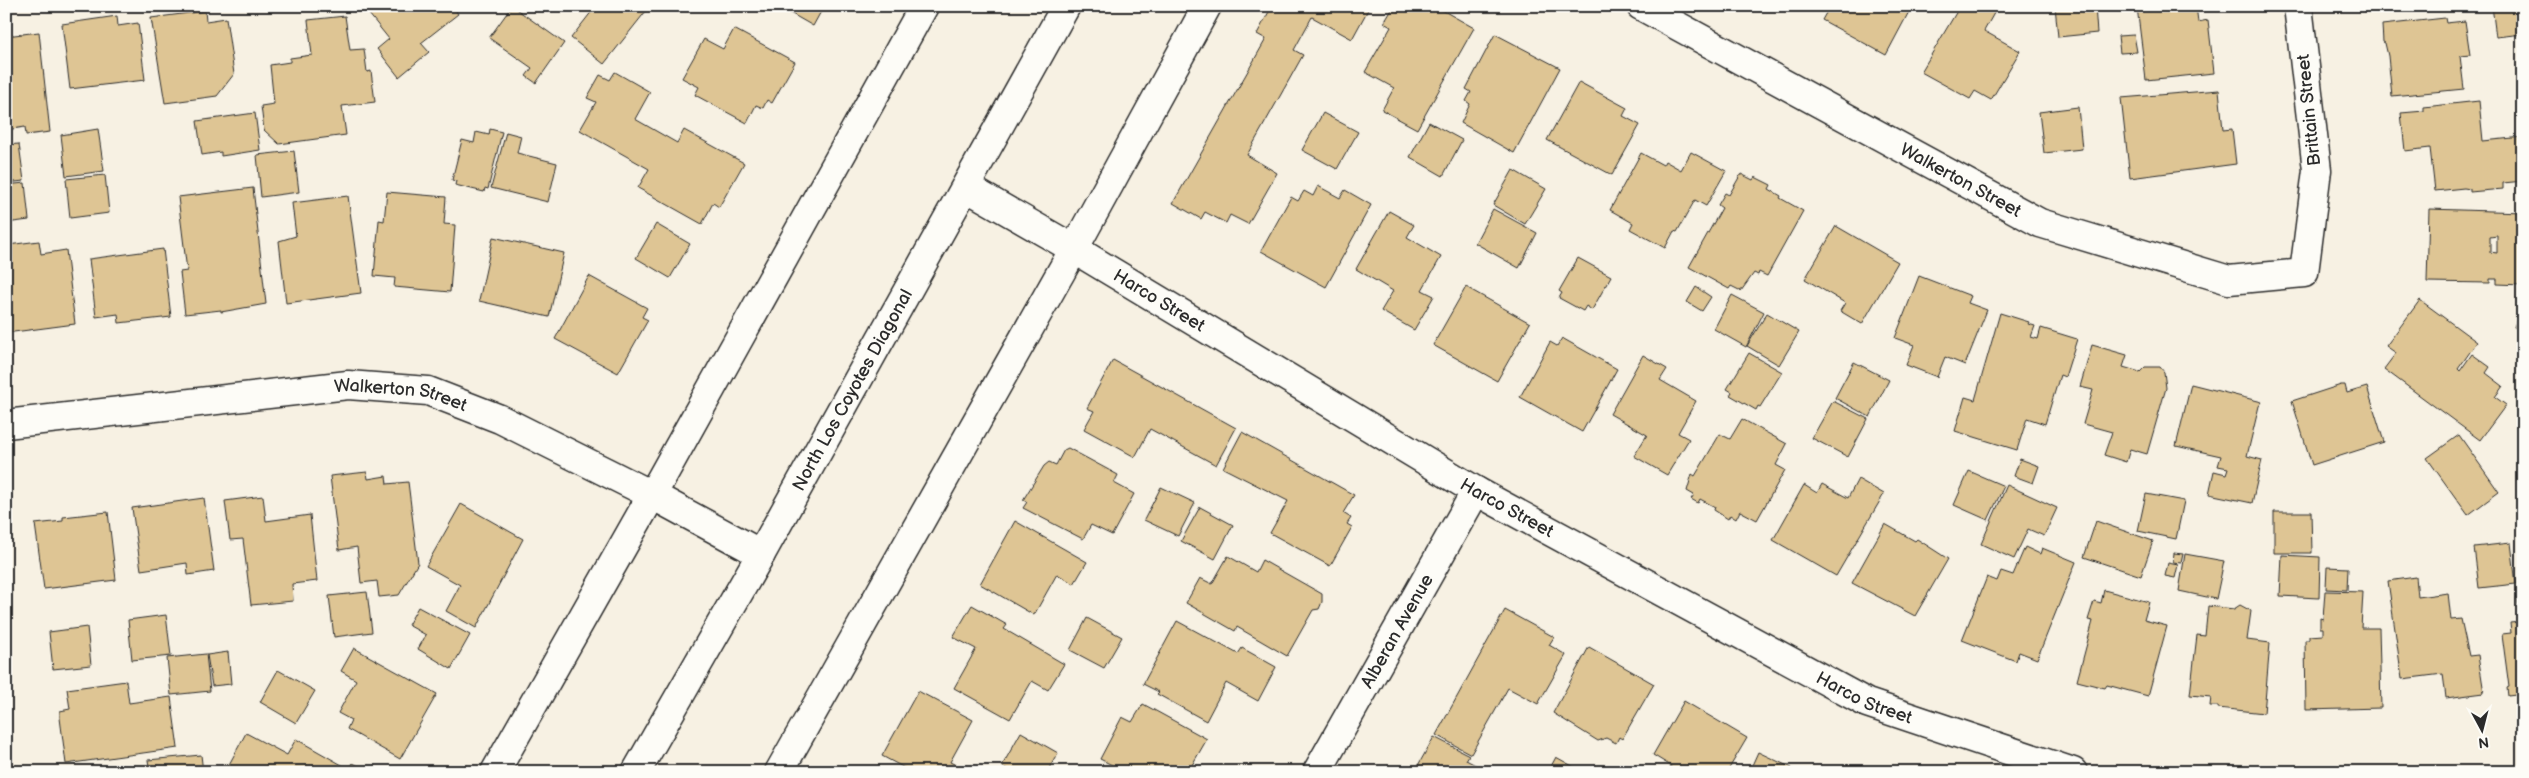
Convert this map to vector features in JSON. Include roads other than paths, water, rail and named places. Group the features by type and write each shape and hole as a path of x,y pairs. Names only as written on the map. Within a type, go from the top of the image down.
{"street":[{"path":"495,772 652,495 924,6"},
{"name":"North Los Coyotes Diagonal","path":"636,772 761,554 1066,6"},
{"path":"779,772 1074,249 1207,6"},
{"name":"Walkerton Street","path":"1641,6 2040,223 2229,280 2304,272"},
{"name":"Brittain Street","path":"2298,6 2317,170 2304,272"},
{"name":"Harco Street","path":"966,188 1074,249 1476,490 1868,703 2073,772"},
{"name":"Walkerton Street","path":"6,424 348,384 428,391 500,419 652,495 761,554"},
{"name":"Alberan Avenue","path":"1317,772 1476,490"}]}
